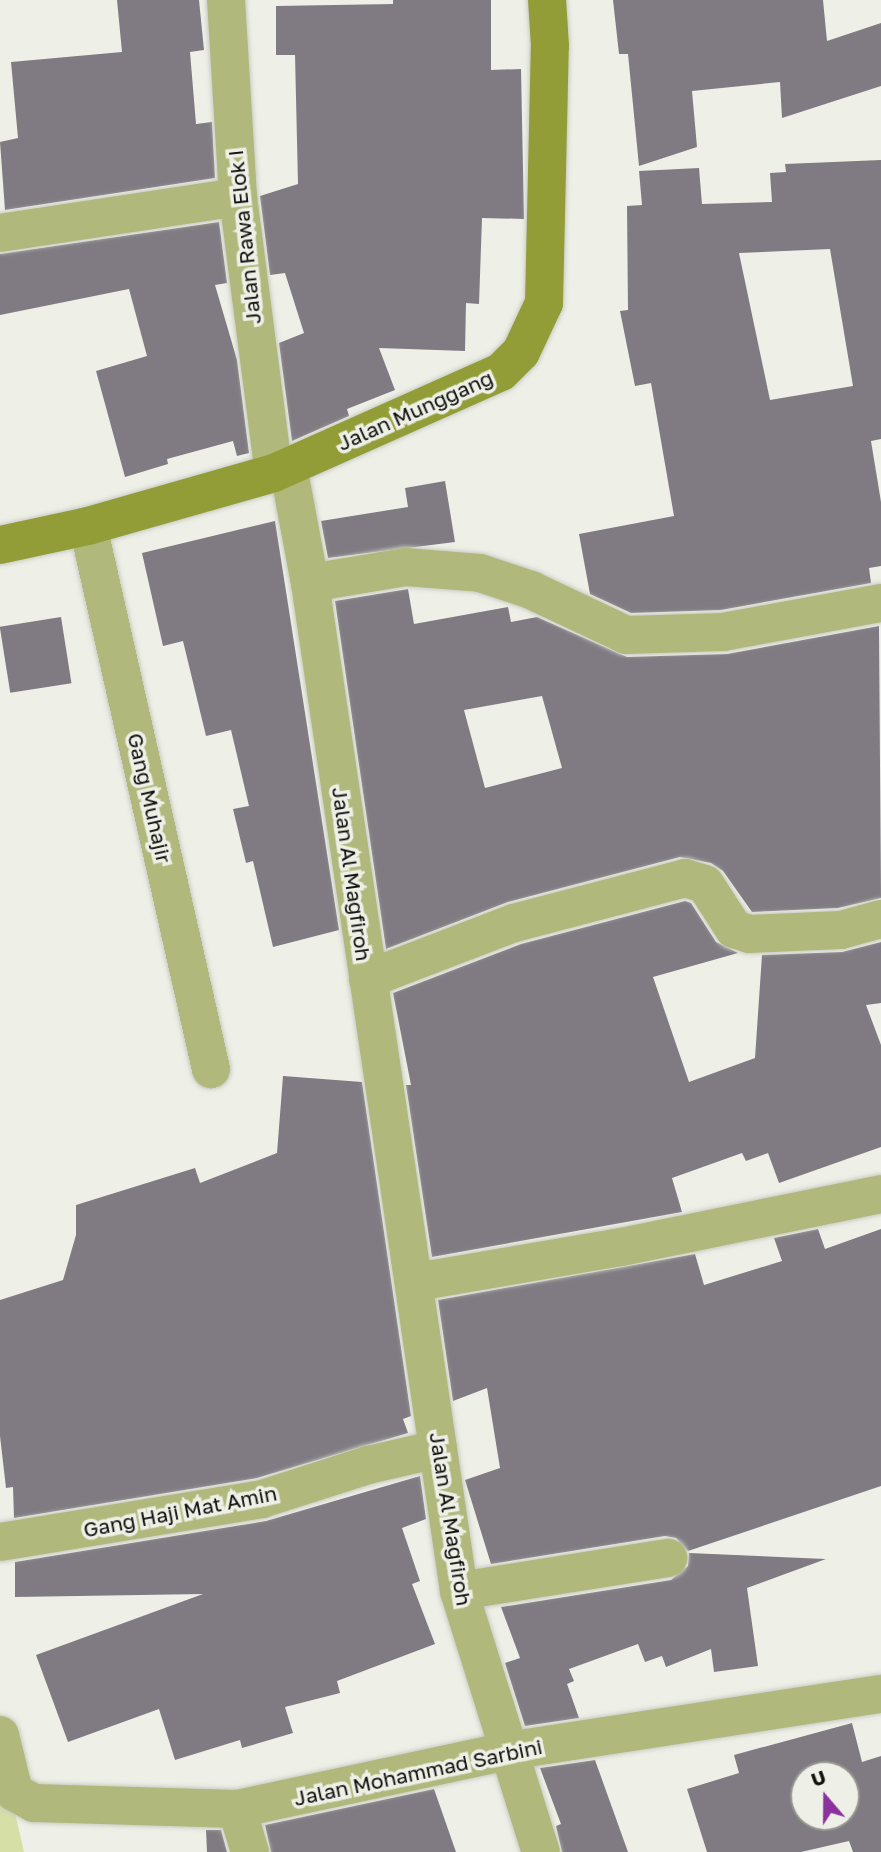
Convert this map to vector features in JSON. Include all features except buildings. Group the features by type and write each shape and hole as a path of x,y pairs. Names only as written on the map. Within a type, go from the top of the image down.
{"street":[{"name":"Jalan Rawa Elok I","path":"226,0 238,197 281,469"},
{"name":"Jalan Munggang","path":"0,545 88,526 281,469 501,372 529,339 544,303 550,46 547,0"},
{"path":"0,233 238,197"},
{"name":"Jalan Al Magfiroh","path":"281,469 310,583 416,1282 459,1591 507,1751 541,1852"},
{"name":"Gang Muhajir","path":"88,526 211,1069"},
{"path":"310,583 406,567 481,573 531,590 626,635 723,632 881,603"},
{"path":"368,979 514,923 685,878 705,884 734,929 749,934 841,930 881,919"},
{"path":"416,1282 621,1247 881,1194"},
{"name":"Gang Haji Mat Amin","path":"0,1542 262,1499 368,1465 439,1449"},
{"path":"459,1591 668,1558"},
{"name":"Jalan Mohammad Sarbini","path":"0,1735 15,1792 34,1802 237,1809 507,1751 881,1694"},
{"path":"237,1809 250,1852"}],"green space":[{"path":"0,1747 24,1852 0,1852"}]}
